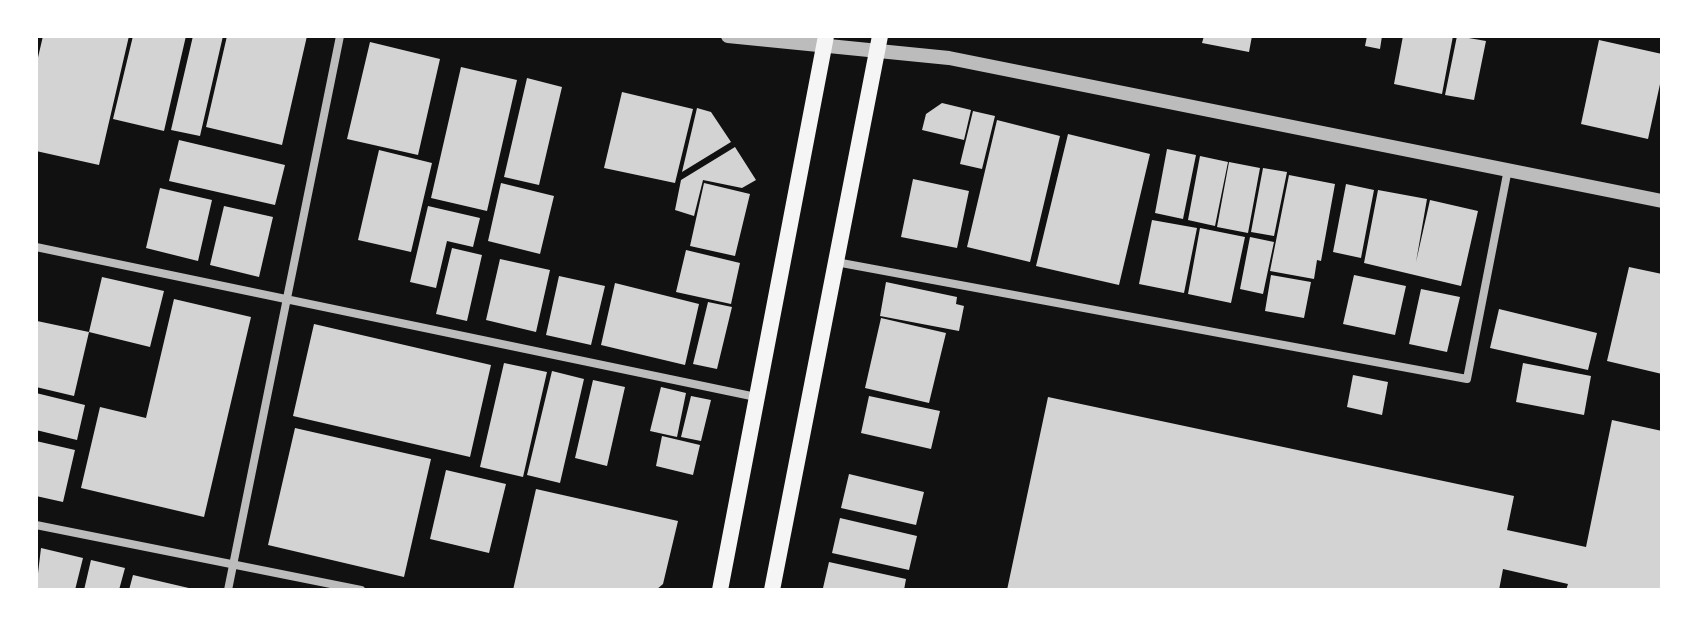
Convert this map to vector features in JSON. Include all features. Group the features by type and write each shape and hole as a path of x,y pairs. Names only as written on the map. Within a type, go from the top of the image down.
{"main road":[{"path":"720,590 826,41"},
{"path":"772,590 878,43"}],"street":[{"path":"228,590 340,36"},
{"path":"728,36 878,43 1662,201"},
{"path":"835,261 1467,379 1508,169"},
{"path":"36,247 756,397"},
{"path":"36,525 361,590"}],"building":[{"path":"43,36 129,36 99,165 36,151 36,66"},
{"path":"133,36 186,36 164,131 113,119"},
{"path":"193,36 223,36 200,136 171,130"},
{"path":"227,36 307,36 282,145 206,127"},
{"path":"1204,36 1252,36 1249,52 1202,43"},
{"path":"1367,36 1382,36 1380,49 1365,46"},
{"path":"1403,36 1453,36 1442,94 1394,84"},
{"path":"1457,36 1486,41 1474,100 1445,95"},
{"path":"1599,40 1662,54 1662,75 1648,139 1581,124"},
{"path":"370,42 440,59 418,155 347,139"},
{"path":"461,67 517,80 487,211 431,198"},
{"path":"527,78 562,87 539,185 504,177"},
{"path":"622,92 693,109 675,183 604,168"},
{"path":"942,103 971,110 964,140 922,130 926,114"},
{"path":"697,108 711,112 731,142 682,172"},
{"path":"973,111 995,116 982,169 960,164"},
{"path":"997,120 1060,136 1030,262 967,247"},
{"path":"1068,134 1150,154 1119,285 1036,266"},
{"path":"179,140 285,165 275,205 169,181"},
{"path":"735,147 756,180 742,188 703,180 694,216 675,210 681,180"},
{"path":"1167,149 1196,155 1183,219 1155,213"},
{"path":"379,150 432,163 411,252 358,240"},
{"path":"1200,156 1228,162 1215,226 1188,220"},
{"path":"1229,162 1260,168 1248,233 1217,227"},
{"path":"1263,168 1287,172 1274,236 1251,232"},
{"path":"1289,175 1335,184 1321,261 1317,260 1314,279 1270,271"},
{"path":"913,179 969,191 957,248 901,237"},
{"path":"501,183 554,196 540,254 488,241"},
{"path":"704,183 750,194 735,256 690,246"},
{"path":"1346,184 1374,190 1361,258 1333,252"},
{"path":"160,188 212,200 198,261 146,248"},
{"path":"1378,190 1427,199 1416,262 1430,200 1478,211 1461,286 1364,263"},
{"path":"224,206 273,217 259,277 210,265"},
{"path":"428,206 480,218 473,247 447,241 436,288 410,282"},
{"path":"1152,220 1197,228 1184,293 1139,284"},
{"path":"1200,228 1245,237 1231,303 1188,294"},
{"path":"1250,237 1274,242 1263,294 1240,289"},
{"path":"452,248 482,255 467,321 436,314"},
{"path":"686,250 740,263 731,304 676,292"},
{"path":"500,259 550,270 536,332 486,320"},
{"path":"1629,267 1662,274 1662,374 1607,361"},
{"path":"1271,275 1311,282 1304,318 1265,311"},
{"path":"1354,275 1406,286 1395,335 1343,324"},
{"path":"559,276 605,286 591,345 546,335"},
{"path":"102,277 164,291 150,347 89,332"},
{"path":"886,282 957,297 956,304 964,306 959,331 880,316"},
{"path":"615,283 699,304 685,365 601,345"},
{"path":"1421,289 1460,297 1447,352 1409,344"},
{"path":"174,299 251,317 204,517 81,488 100,407 146,418"},
{"path":"708,302 732,307 717,369 693,364"},
{"path":"1499,309 1597,333 1588,370 1490,348"},
{"path":"881,318 946,333 929,403 865,388"},
{"path":"37,321 89,332 74,396 36,387"},
{"path":"314,324 491,365 470,457 293,416"},
{"path":"504,363 547,372 523,477 480,467"},
{"path":"1523,363 1591,376 1584,415 1516,402"},
{"path":"552,371 584,379 560,483 527,475"},
{"path":"1353,375 1388,382 1382,415 1347,407"},
{"path":"593,380 625,387 607,466 575,458"},
{"path":"661,387 686,393 677,437 650,431"},
{"path":"36,393 85,405 77,440 36,430"},
{"path":"691,396 711,400 701,441 681,437"},
{"path":"869,396 940,411 931,449 861,433"},
{"path":"1048,397 1514,496 1507,530 1586,547 1612,420 1662,431 1662,590 1566,590 1568,584 1503,569 1499,590 1007,590"},
{"path":"295,428 431,459 404,577 268,545"},
{"path":"662,436 700,445 693,475 656,466"},
{"path":"36,441 75,450 63,502 36,496"},
{"path":"446,470 506,484 489,553 430,539"},
{"path":"849,474 924,492 916,525 841,508"},
{"path":"536,489 678,521 663,584 656,590 513,590"},
{"path":"840,518 917,536 909,570 832,553"},
{"path":"41,548 83,558 75,590 36,590"},
{"path":"91,560 125,568 119,590 84,590"},
{"path":"829,562 906,579 904,590 823,588"},
{"path":"133,575 193,589 193,590 129,590"}]}
